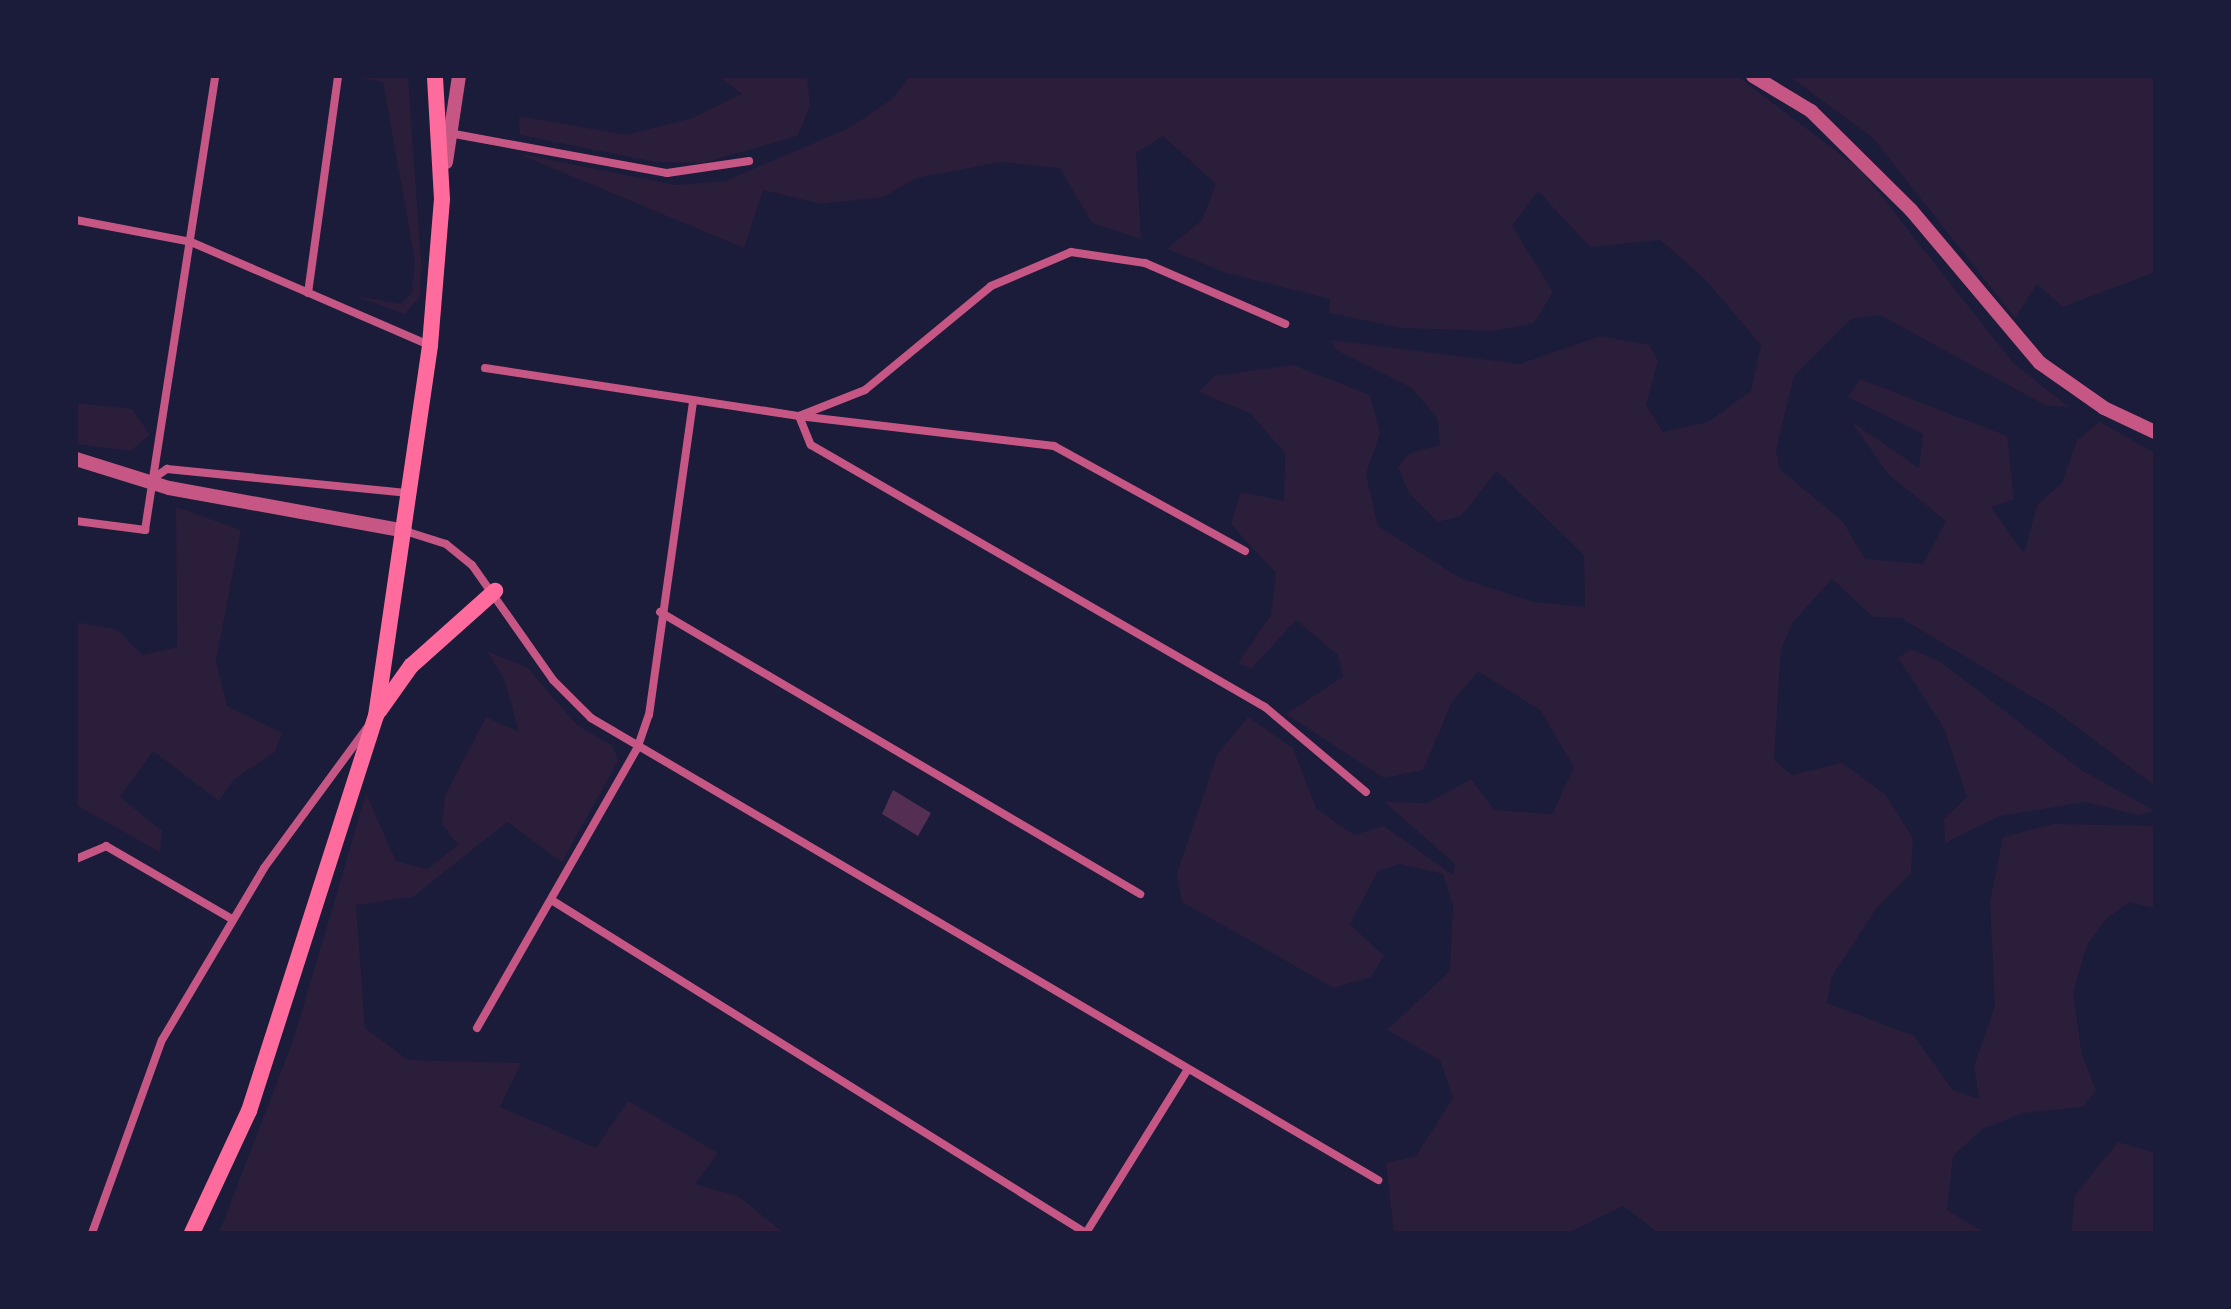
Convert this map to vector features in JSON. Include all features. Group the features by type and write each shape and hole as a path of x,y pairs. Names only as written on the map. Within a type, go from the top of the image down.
{"main road":[{"path":"192,1233 249,1111 376,716 430,345 442,199 435,76"},
{"path":"376,716 411,666 495,591"}],"street":[{"path":"76,521 145,530 215,76"},
{"path":"308,293 338,76"},
{"path":"442,199 448,133 459,76"},
{"path":"1753,76 1811,111 1911,210 2034,358 2092,401 2155,432"},
{"path":"448,133 667,173 749,161"},
{"path":"76,220 191,242 430,345"},
{"path":"799,416 865,390 991,286 1071,252 1114,253 1158,267 1285,324"},
{"path":"485,368 799,416 1054,446 1245,551"},
{"path":"477,1028 553,901 637,749 693,400"},
{"path":"799,416 811,445 1265,707 1366,792"},
{"path":"76,459 154,478 169,488 405,531 446,544 495,591 570,699 637,749 1378,1180"},
{"path":"154,478 167,469 410,492"},
{"path":"660,612 1140,894"},
{"path":"92,1233 142,1080 232,919 376,716"},
{"path":"76,859 106,846 232,919"},
{"path":"553,901 1086,1233 1188,1069"}],"shaded area":[{"path":"349,76 408,76 421,261 420,297 404,314 356,296 401,304 412,292 415,261 383,82"},
{"path":"718,76 807,76 810,107 797,136 703,163 655,162 520,135 519,116 627,135 692,118 742,94"},
{"path":"910,76 1737,76 1861,170 2013,363 2069,407 2047,406 1880,315 1851,319 1794,376 1776,450 1780,469 1843,522 1865,559 1923,564 1946,521 1888,474 1851,421 1919,468 1923,434 1848,397 1860,379 2007,436 2014,499 1991,507 2024,554 2037,505 2062,483 2077,440 2100,422 2155,453 2155,786 2053,709 1901,618 1873,617 1832,579 1793,622 1781,649 1774,760 1791,775 1842,763 1885,794 1913,838 1911,873 1878,906 1832,976 1827,1003 1914,1036 1953,1090 1979,1099 1974,1066 1995,1006 1990,902 2003,837 2053,824 2155,826 2155,908 2129,902 2106,919 2087,945 2073,992 2082,1055 2096,1090 2083,1107 2023,1113 1982,1129 1953,1156 1947,1210 1985,1233 1659,1233 1623,1206 1568,1233 1394,1233 1386,1163 1416,1156 1453,1098 1440,1060 1387,1030 1450,971 1453,906 1443,874 1400,864 1378,871 1350,924 1384,956 1371,977 1334,988 1182,902 1177,873 1217,755 1248,717 1293,748 1316,808 1354,835 1384,826 1453,875 1455,864 1385,802 1428,803 1471,779 1494,810 1552,814 1574,767 1540,710 1478,671 1451,704 1423,770 1384,778 1286,714 1343,677 1338,655 1296,620 1251,669 1238,663 1271,615 1276,573 1231,524 1241,492 1284,501 1285,453 1250,413 1199,392 1214,376 1293,365 1370,395 1380,433 1366,474 1378,526 1460,578 1533,602 1585,607 1584,555 1497,471 1461,516 1438,522 1409,493 1398,467 1410,453 1440,445 1438,419 1412,388 1336,350 1331,340 1520,364 1601,336 1649,345 1658,361 1646,405 1663,432 1708,422 1751,391 1761,345 1705,279 1660,240 1590,247 1538,191 1512,226 1553,292 1534,323 1494,331 1402,328 1329,313 1330,299 1226,273 1167,249 1202,220 1216,184 1163,136 1136,153 1141,239 1092,223 1060,168 1001,162 916,178 884,197 821,204 763,190 744,248 516,153 675,185 725,181 849,128 892,99"},
{"path":"1789,76 2155,76 2155,272 2063,307 2037,284 2015,318 1873,138"},
{"path":"76,403 132,409 150,435 130,451 76,444"},
{"path":"176,507 241,530 216,661 227,706 282,733 275,752 233,780 219,801 153,751 120,797 162,831 160,852 76,805 76,622 118,630 142,655 177,647"},
{"path":"1911,649 1939,661 2083,771 2155,811 2137,815 2085,802 2000,816 1945,843 1944,819 1967,797 1944,728 1898,658"},
{"path":"487,651 528,668 577,725 613,746 618,761 562,862 507,822 413,897 356,905 365,1028 408,1060 521,1063 500,1107 596,1148 628,1101 718,1153 695,1184 738,1196 784,1233 219,1233 294,1038 366,794 396,861 428,869 458,845 442,824 445,796 486,717 519,732 504,679"},
{"path":"2118,1142 2155,1153 2155,1233 2071,1233 2075,1195"}],"building":[{"path":"893,790 931,813 918,836 882,814"}]}
